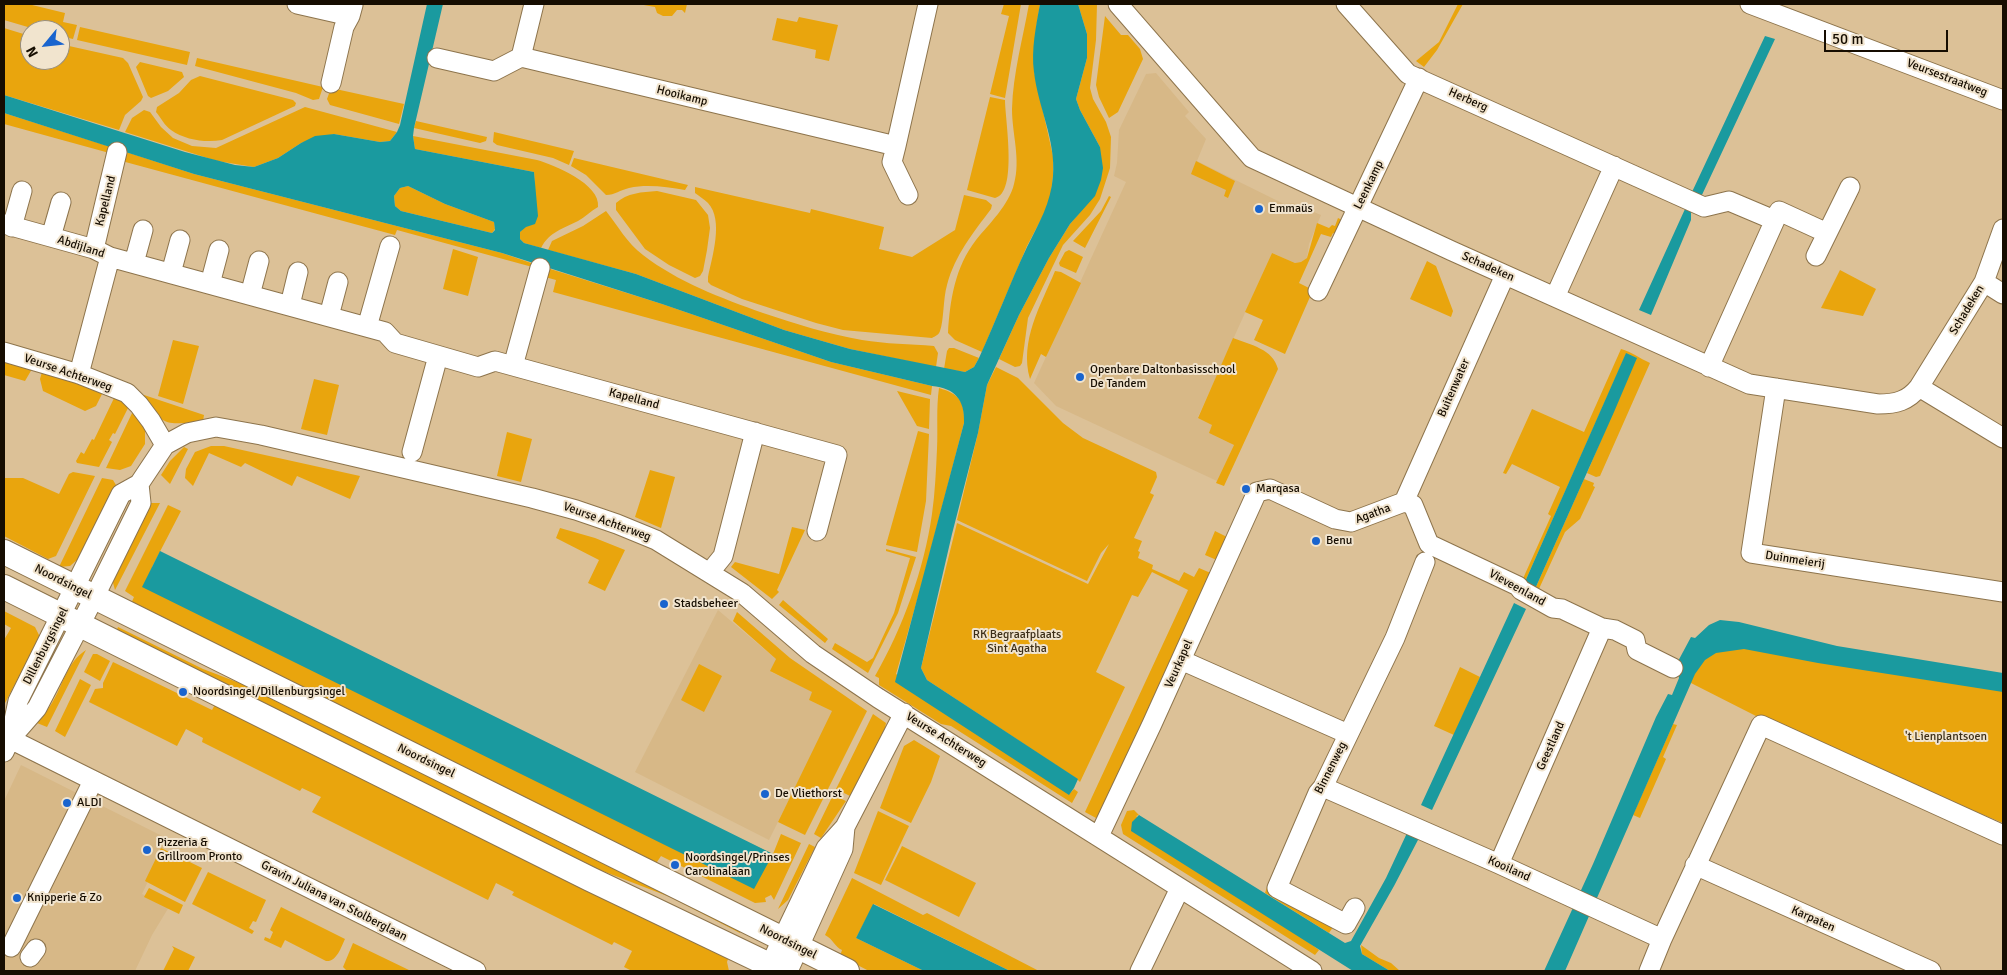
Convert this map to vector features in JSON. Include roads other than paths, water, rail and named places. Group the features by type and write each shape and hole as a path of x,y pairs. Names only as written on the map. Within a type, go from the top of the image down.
{"main road":[{"name":"Noordsingel","path":"4,552 847,971"},
{"path":"4,586 776,970"}],"street":[{"path":"297,4 352,10 344,27 331,83"},
{"path":"437,58 494,71 521,57 534,4"},
{"path":"908,195 892,162 928,4"},
{"name":"Schadeken","path":"1118,4 1252,158 1358,208 1749,384 1878,404 1892,404 1913,395 1984,282 2003,229"},
{"name":"Herberg","path":"1346,4 1408,74 1704,207 1729,201 1774,220"},
{"name":"Veursestraatweg","path":"1750,4 2003,100"},
{"name":"Hooikamp","path":"521,57 896,146"},
{"name":"Leenkamp","path":"1318,291 1419,78"},
{"name":"Kapelland","path":"117,152 102,253 385,332 395,343 478,367 496,361 837,455 817,531"},
{"path":"1555,297 1614,166"},
{"path":"1816,256 1850,187"},
{"name":"Abdijland","path":"22,191 8,225 102,253"},
{"name":"Abdijland","path":"51,237 61,202"},
{"path":"1709,367 1779,211 1827,233"},
{"path":"134,263 143,230"},
{"path":"172,273 180,240"},
{"path":"367,327 390,246"},
{"path":"210,284 219,250"},
{"path":"79,374 102,253"},
{"path":"250,294 259,261"},
{"path":"513,366 540,268"},
{"path":"290,305 298,272"},
{"name":"Buitenwater","path":"1404,502 1505,274"},
{"path":"329,316 338,282"},
{"path":"1984,282 2003,294"},
{"name":"Veurse Achterweg","path":"4,352 79,374 127,393 151,421 165,445 187,433 216,427 261,435 576,510 656,540 742,593 814,654 878,698 1099,836 1304,969"},
{"path":"412,452 438,356"},
{"path":"1919,387 2003,438"},
{"name":"Duinmeierij","path":"1776,388 1752,553 2003,592"},
{"path":"710,572 723,556 755,432"},
{"name":"Dillenburgsingel","path":"6,742 37,708 70,620 84,593 141,503 140,484 165,445"},
{"name":"Agatha","path":"1257,492 1270,489 1335,519 1351,522 1404,502"},
{"name":"Veurkapel","path":"1099,836 1257,492"},
{"name":"Vieveenland","path":"1404,502 1413,505 1429,544 1518,586 1521,590 1535,596 1540,601 1602,628 1615,630 1635,640 1637,650 1673,668"},
{"name":"Binnenweg","path":"1355,908 1346,924 1277,888 1318,793 1323,787 1395,638 1425,562"},
{"name":"Geestland","path":"1499,864 1602,628"},
{"path":"1181,660 1348,734"},
{"path":"776,970 791,943 826,848 845,827 904,713"},
{"path":"1649,971 1695,865 1761,725 2003,834"},
{"name":"Gravin Juliana van Stolberglaan","path":"6,742 93,780 476,971"},
{"path":"11,947 93,780"},
{"name":"Kooiland","path":"1323,787 1499,864 1662,939"},
{"name":"Karpaten","path":"1695,865 1931,971"},
{"path":"1140,971 1180,888"}],"water":[{"path":"427,4 443,4 414,128 415,149 534,172 538,216 535,224 526,227 520,232 520,239 524,243 636,274 784,330 850,349 965,372 974,367 979,358 1044,213 1052,186 1052,149 1036,85 1033,64 1034,38 1040,4 1078,4 1087,34 1087,58 1076,99 1100,147 1103,168 1101,180 1095,196 1070,224 1049,258 1019,315 987,385 978,433 921,668 927,680 1078,779 1069,795 895,682 964,423 963,408 960,402 947,389 831,362 662,304 502,253 194,174 4,113 4,95 185,152 235,165 254,167 278,158 315,136 334,134 380,142 390,141 400,125","holes":["408,186 445,204 494,222 495,230 492,233 401,211 395,206 394,196 400,188"]},
{"path":"1765,36 1775,39 1701,197 1692,192"},
{"path":"1685,209 1691,212 1691,220 1651,315 1639,310"},
{"path":"1626,353 1637,358 1535,589 1524,584"},
{"path":"160,551 773,854 754,889 142,587"},
{"path":"1514,603 1526,609 1432,810 1421,805"},
{"path":"1720,620 1739,622 1837,646 2003,673 2003,692 1818,663 1744,649 1716,653 1705,660 1695,674 1565,971 1544,971 1593,864 1656,717 1668,694 1672,695 1679,678 1676,665 1691,637 1695,638 1709,625"},
{"path":"1139,815 1345,943 1351,941 1386,878 1407,833 1419,838 1360,946 1362,954 1390,971 1353,971 1131,831 1132,822"},
{"path":"873,904 1010,971 924,971 856,938"}],"place":[{"name":"Emmaüs","path":"1259,209"},
{"name":"Openbare Daltonbasisschool De Tandem","path":"1080,377"},
{"name":"Marqasa","path":"1246,489"},
{"name":"Benu","path":"1316,541"},
{"name":"Stadsbeheer","path":"664,604"},
{"name":"Noordsingel/Dillenburgsingel","path":"183,692"},
{"name":"De Vliethorst","path":"765,794"},
{"name":"ALDI","path":"67,803"},
{"name":"Pizzeria & Grillroom Pronto","path":"147,850"},
{"name":"Noordsingel/Prinses Carolinalaan","path":"675,865"},
{"name":"Knipperie & Zo","path":"17,898"}],"park label":[{"name":"RK Begraafplaats Sint Agatha","path":"1017,642"},
{"name":"'t Lienplantsoen","path":"1946,737"}]}
